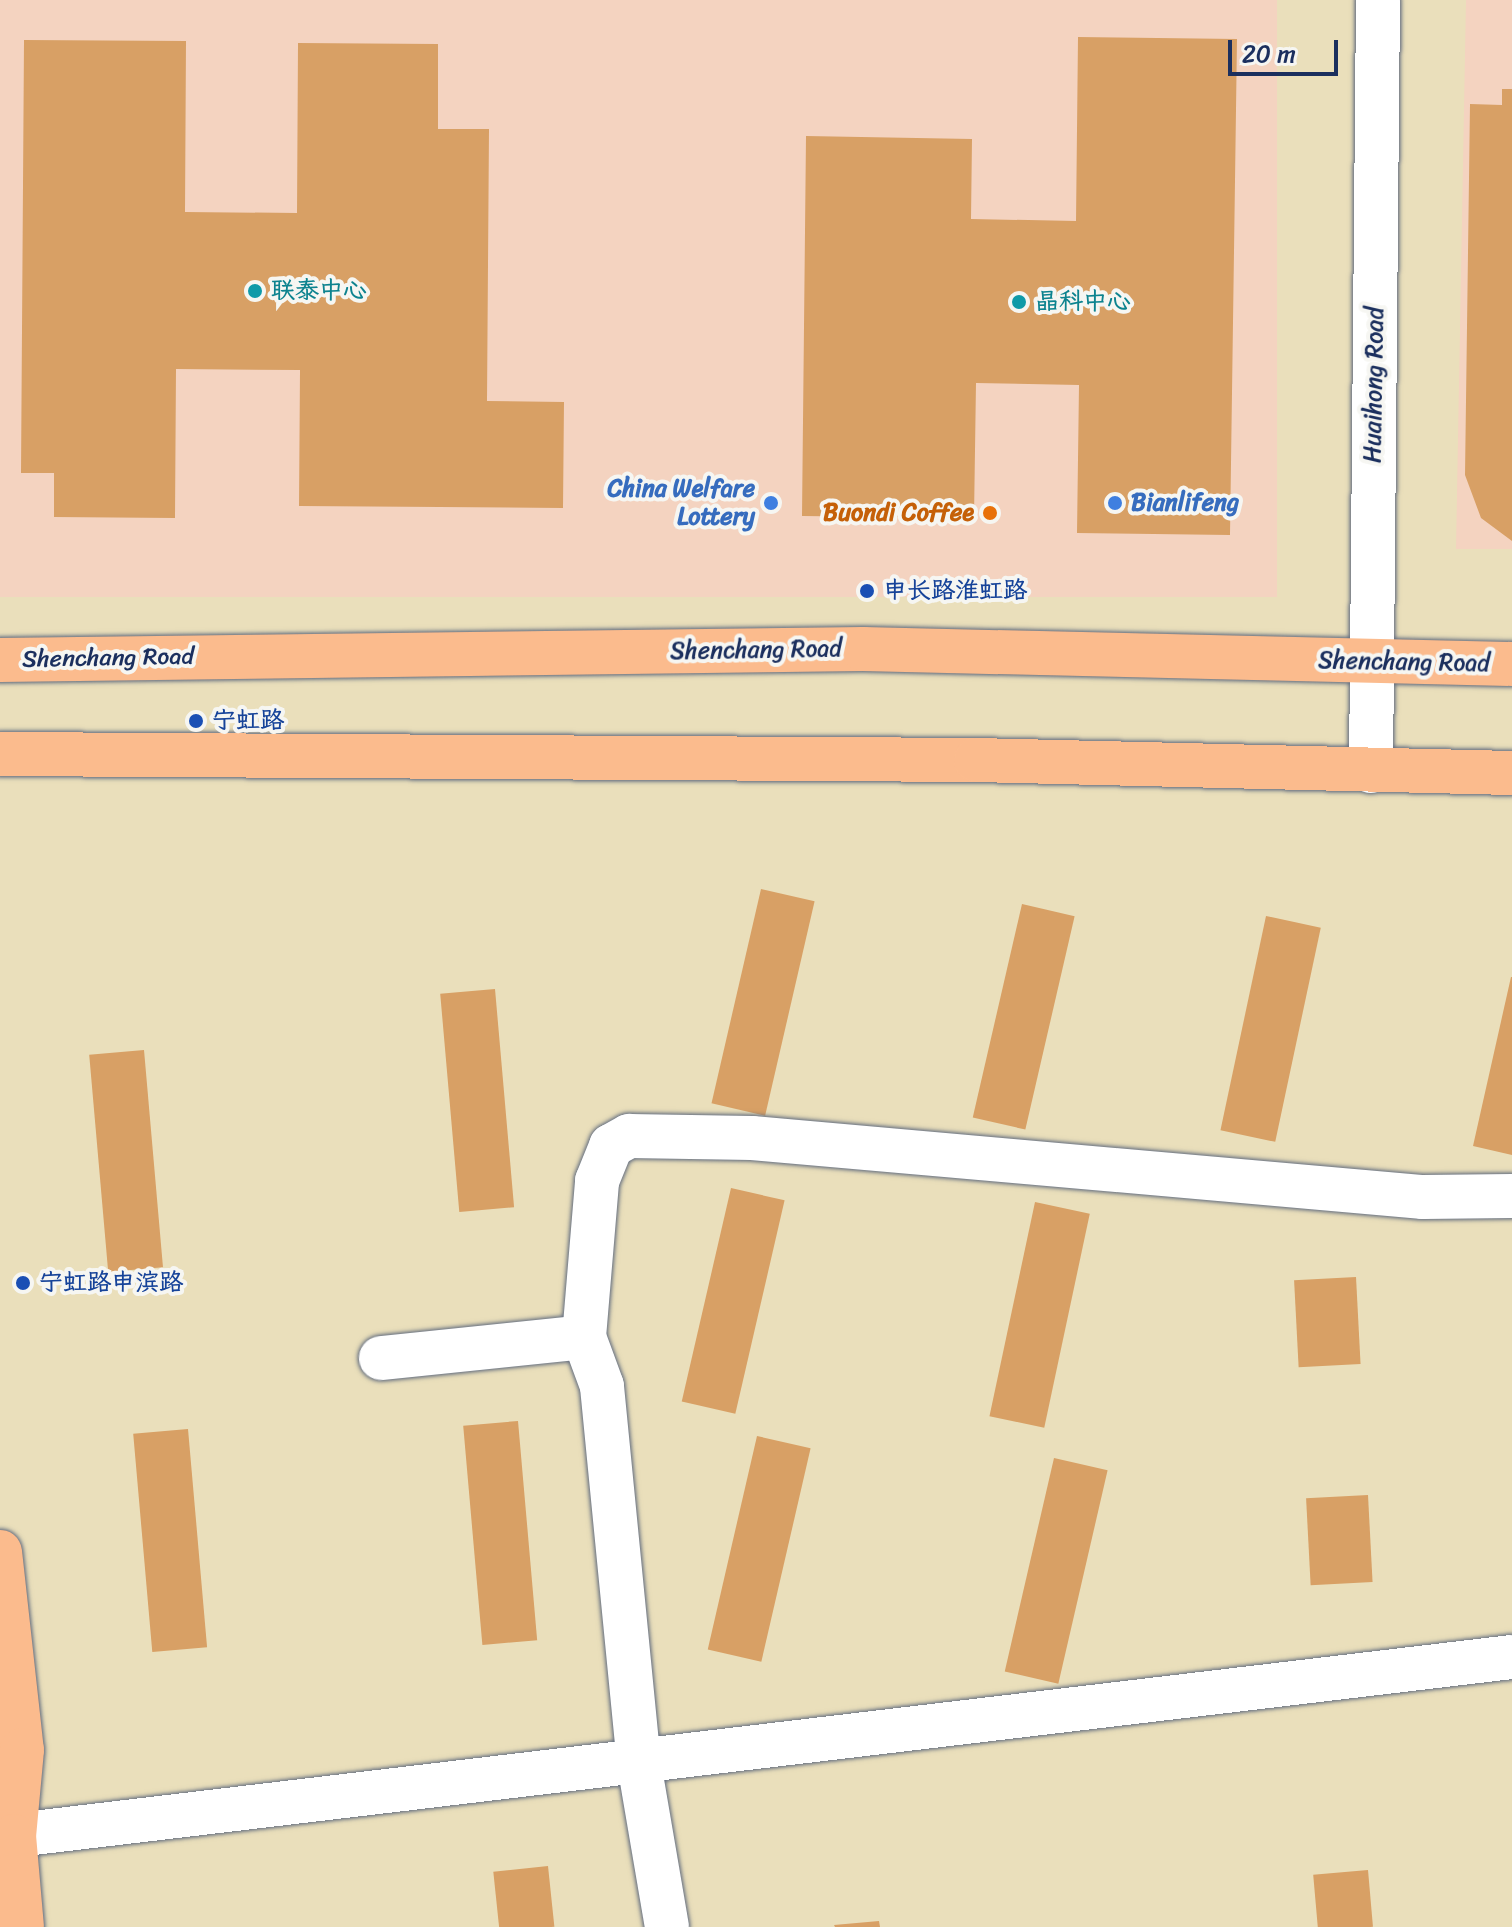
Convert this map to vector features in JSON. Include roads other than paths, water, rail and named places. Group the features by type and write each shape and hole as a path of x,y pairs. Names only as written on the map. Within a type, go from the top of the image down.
{"main road":[{"name":"Shenchang Road","path":"0,660 863,649 1512,664"},
{"path":"0,754 960,760 1512,773"},
{"path":"0,1552 22,1750 7,1836"},
{"path":"0,1781 22,1927"}],"street":[{"name":"Huaihong Road","path":"1371,771 1378,0"},
{"path":"667,1927 639,1764 602,1386 584,1337 597,1181 611,1146 629,1136 752,1138 1423,1197 1512,1196"},
{"path":"381,1358 584,1337"},
{"path":"7,1836 639,1764 1512,1657"}],"place":[{"name":"联泰中心","path":"255,291"},
{"name":"晶科中心","path":"1019,302"},
{"name":"China Welfare Lottery","path":"771,503"},
{"name":"Bianlifeng","path":"1115,503"},
{"name":"Buondi Coffee","path":"990,513"},
{"name":"申长路淮虹路","path":"867,591"},
{"name":"宁虹路","path":"196,721"},
{"name":"宁虹路申滨路","path":"23,1283"}]}
